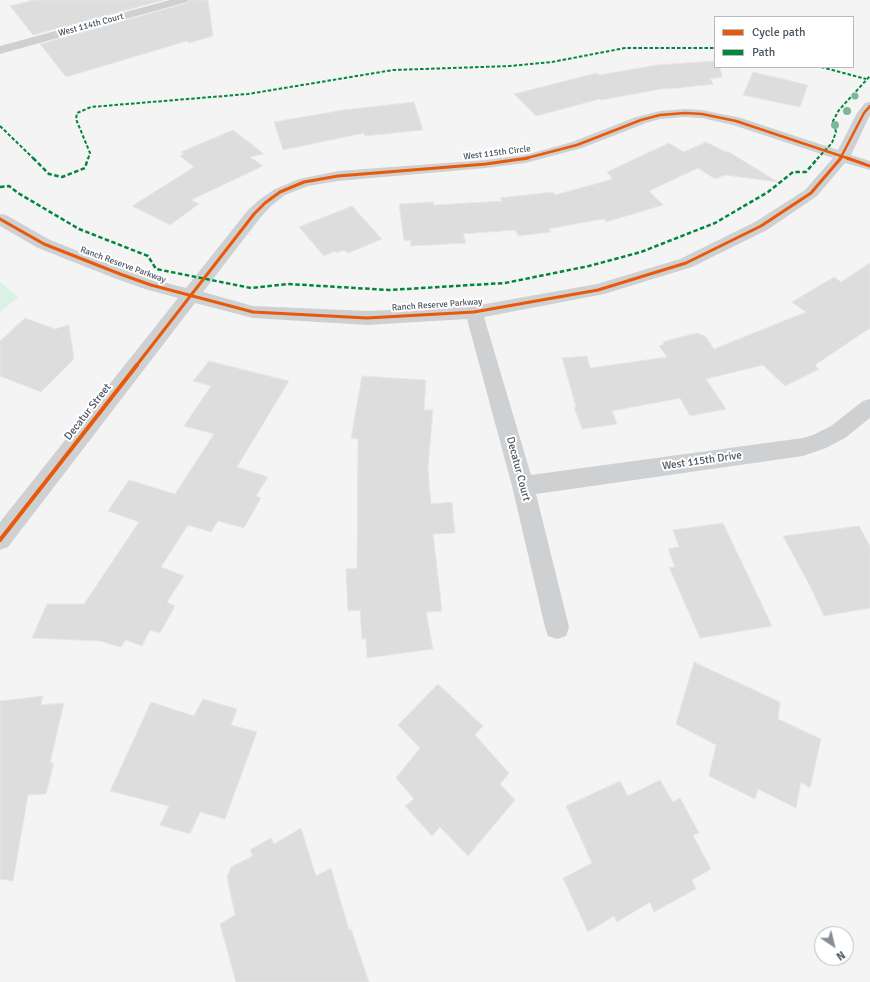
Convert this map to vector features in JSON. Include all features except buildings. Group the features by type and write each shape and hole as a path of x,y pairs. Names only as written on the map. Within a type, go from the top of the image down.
{"street":[{"name":"West 114th Court","path":"0,50 182,0"},
{"name":"Ranch Reserve Parkway","path":"0,219 44,244 99,266 151,285 253,312 367,318 474,312 598,290 686,263 761,226 811,193 842,157 864,113 870,106"},
{"name":"West 115th Circle","path":"191,295 254,214 265,203 280,192 304,182 317,179 486,164 525,159 577,145 641,120 660,115 685,113 702,114 736,121 870,166"},
{"name":"Decatur Street","path":"0,540 191,295"},
{"name":"Decatur Court","path":"474,312 523,486 557,627"},
{"name":"West 115th Drive","path":"523,486 804,447 838,432 870,407"}],"green space":[{"path":"0,282 18,297 0,312"}],"marked path":[{"path":"0,126 49,174 62,177 85,168 90,153 76,119 77,113 91,107 248,94 393,70 510,66 552,62 625,48 714,48"},
{"path":"825,68 866,79"},
{"path":"0,187 9,186 18,193 79,229 148,256 156,269 251,288 288,284 389,290 505,283 589,266 641,252 715,223 768,192 793,172 806,172 832,143 836,132 833,121 839,110 870,76"}],"cycle path":[{"path":"0,219 44,244 120,274 151,285 253,312 367,318 474,312 598,290 686,263 761,226 811,193 842,157 864,113 870,106"},
{"path":"0,540 254,214 265,203 280,192 304,182 338,176 486,164 525,159 577,145 641,120 660,115 685,113 702,114 736,121 870,166"}]}
